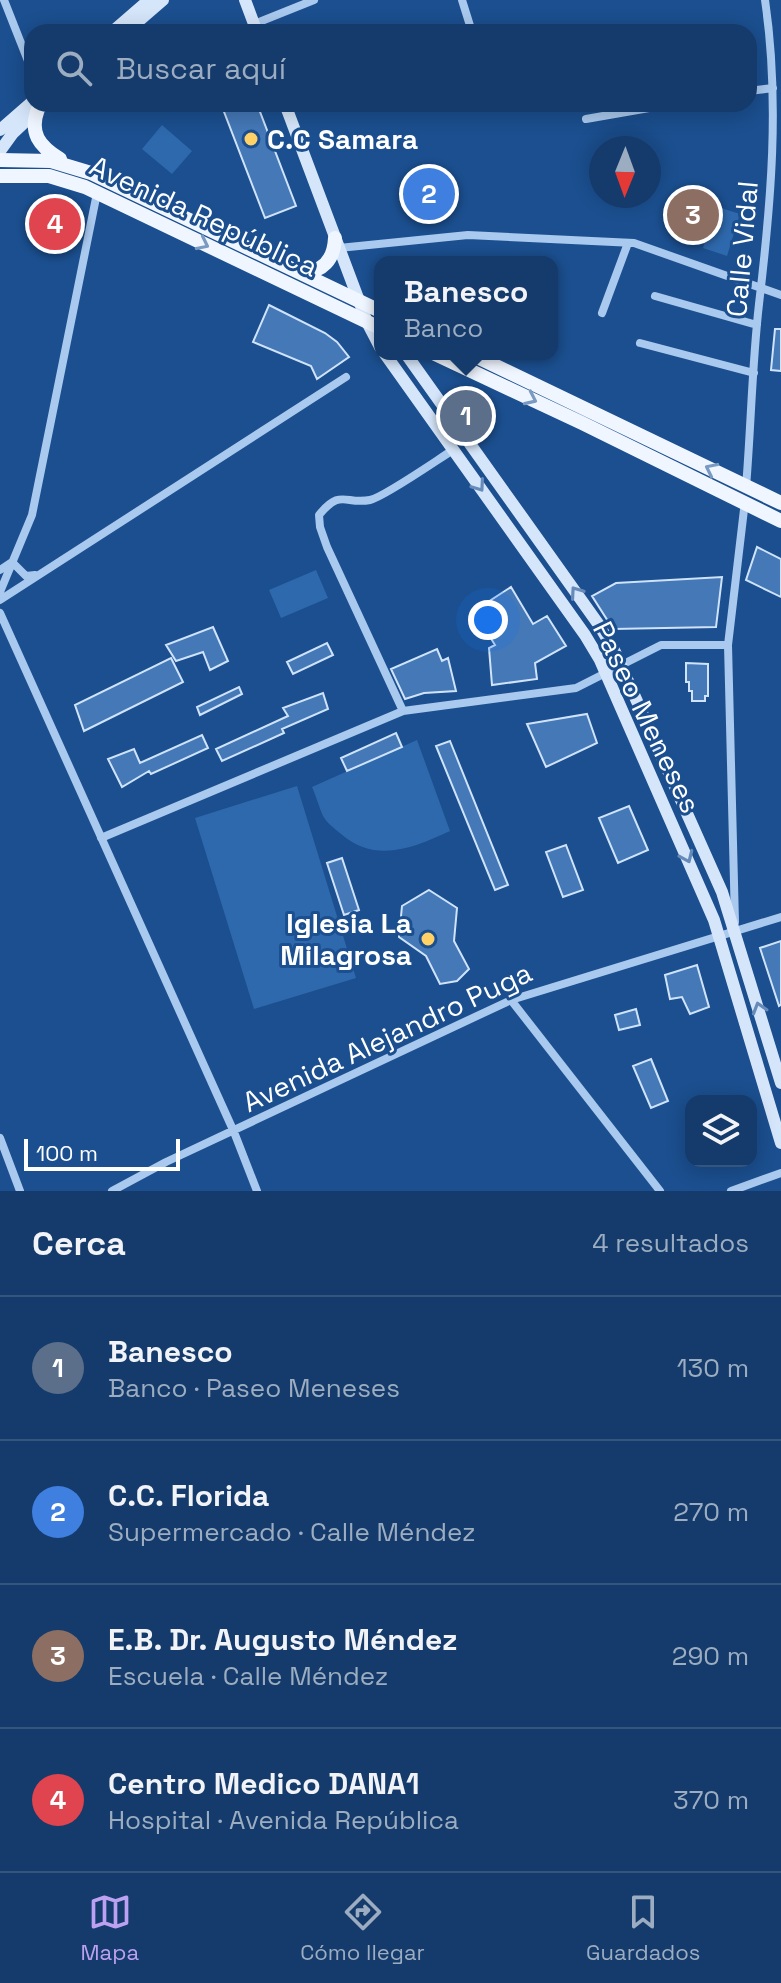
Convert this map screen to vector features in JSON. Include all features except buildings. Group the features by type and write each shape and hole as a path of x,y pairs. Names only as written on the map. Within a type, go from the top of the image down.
{"main road":[{"path":"36,112 34,123 38,142 70,165"},
{"path":"0,160 33,159 70,165"},
{"name":"Avenida República","path":"70,165 374,308"},
{"name":"Avenida República","path":"0,176 49,176 66,180 374,323"},
{"path":"295,271 311,272 326,264 337,243"},
{"path":"447,360 781,521"},
{"path":"484,360 781,503"}],"street":[{"path":"4,0 24,51"},
{"path":"121,24 149,0"},
{"path":"135,24 163,0"},
{"path":"245,0 254,24"},
{"path":"264,24 314,0"},
{"path":"462,0 470,24"},
{"name":"Calle Vidal","path":"736,931 728,645 747,486 757,325 770,212 773,88 765,0"},
{"path":"757,90 773,88"},
{"path":"0,130 27,112"},
{"path":"0,151 32,112"},
{"path":"288,112 359,301 374,321"},
{"path":"586,119 626,112"},
{"path":"0,592 32,515 97,193"},
{"path":"337,243 468,235 628,243 651,247 781,295"},
{"path":"602,313 628,243"},
{"path":"655,296 757,325"},
{"path":"640,343 754,373"},
{"name":"Paseo Meneses","path":"389,360 585,635 606,673 706,899 781,1143"},
{"name":"Paseo Meneses","path":"410,360 599,625 621,667 722,892 781,1083"},
{"path":"0,600 346,377"},
{"path":"403,711 327,547 319,515 328,504 347,497 373,500 453,450"},
{"path":"0,570 12,562"},
{"path":"12,562 26,576 37,575"},
{"path":"0,613 234,1132 257,1191"},
{"path":"101,838 403,711 576,688 661,645 728,645"},
{"name":"Avenida Alejandro Puga","path":"112,1191 166,1162 511,1000 781,917"},
{"path":"511,1000 660,1191"},
{"path":"0,1138 20,1191"},
{"path":"731,1191 781,1173"}],"shaded area":[{"path":"162,125 192,151 172,174 142,149"},
{"path":"715,206 740,214 727,256 703,248"},
{"path":"316,570 328,598 281,618 269,590"},
{"path":"417,740 450,831 422,843 381,851 354,843 327,821 312,787"},
{"path":"297,786 356,978 254,1009 195,818"}],"place":[{"name":"C.C Samara","path":"251,139"},
{"name":"C.C. Florida","path":"429,194"},
{"name":"E.B. Dr. Augusto Méndez","path":"693,215"},
{"name":"Centro Medico DANA1","path":"55,224"},
{"name":"Banesco","path":"466,416"},
{"name":"Iglesia La Milagrosa","path":"428,939"}]}
